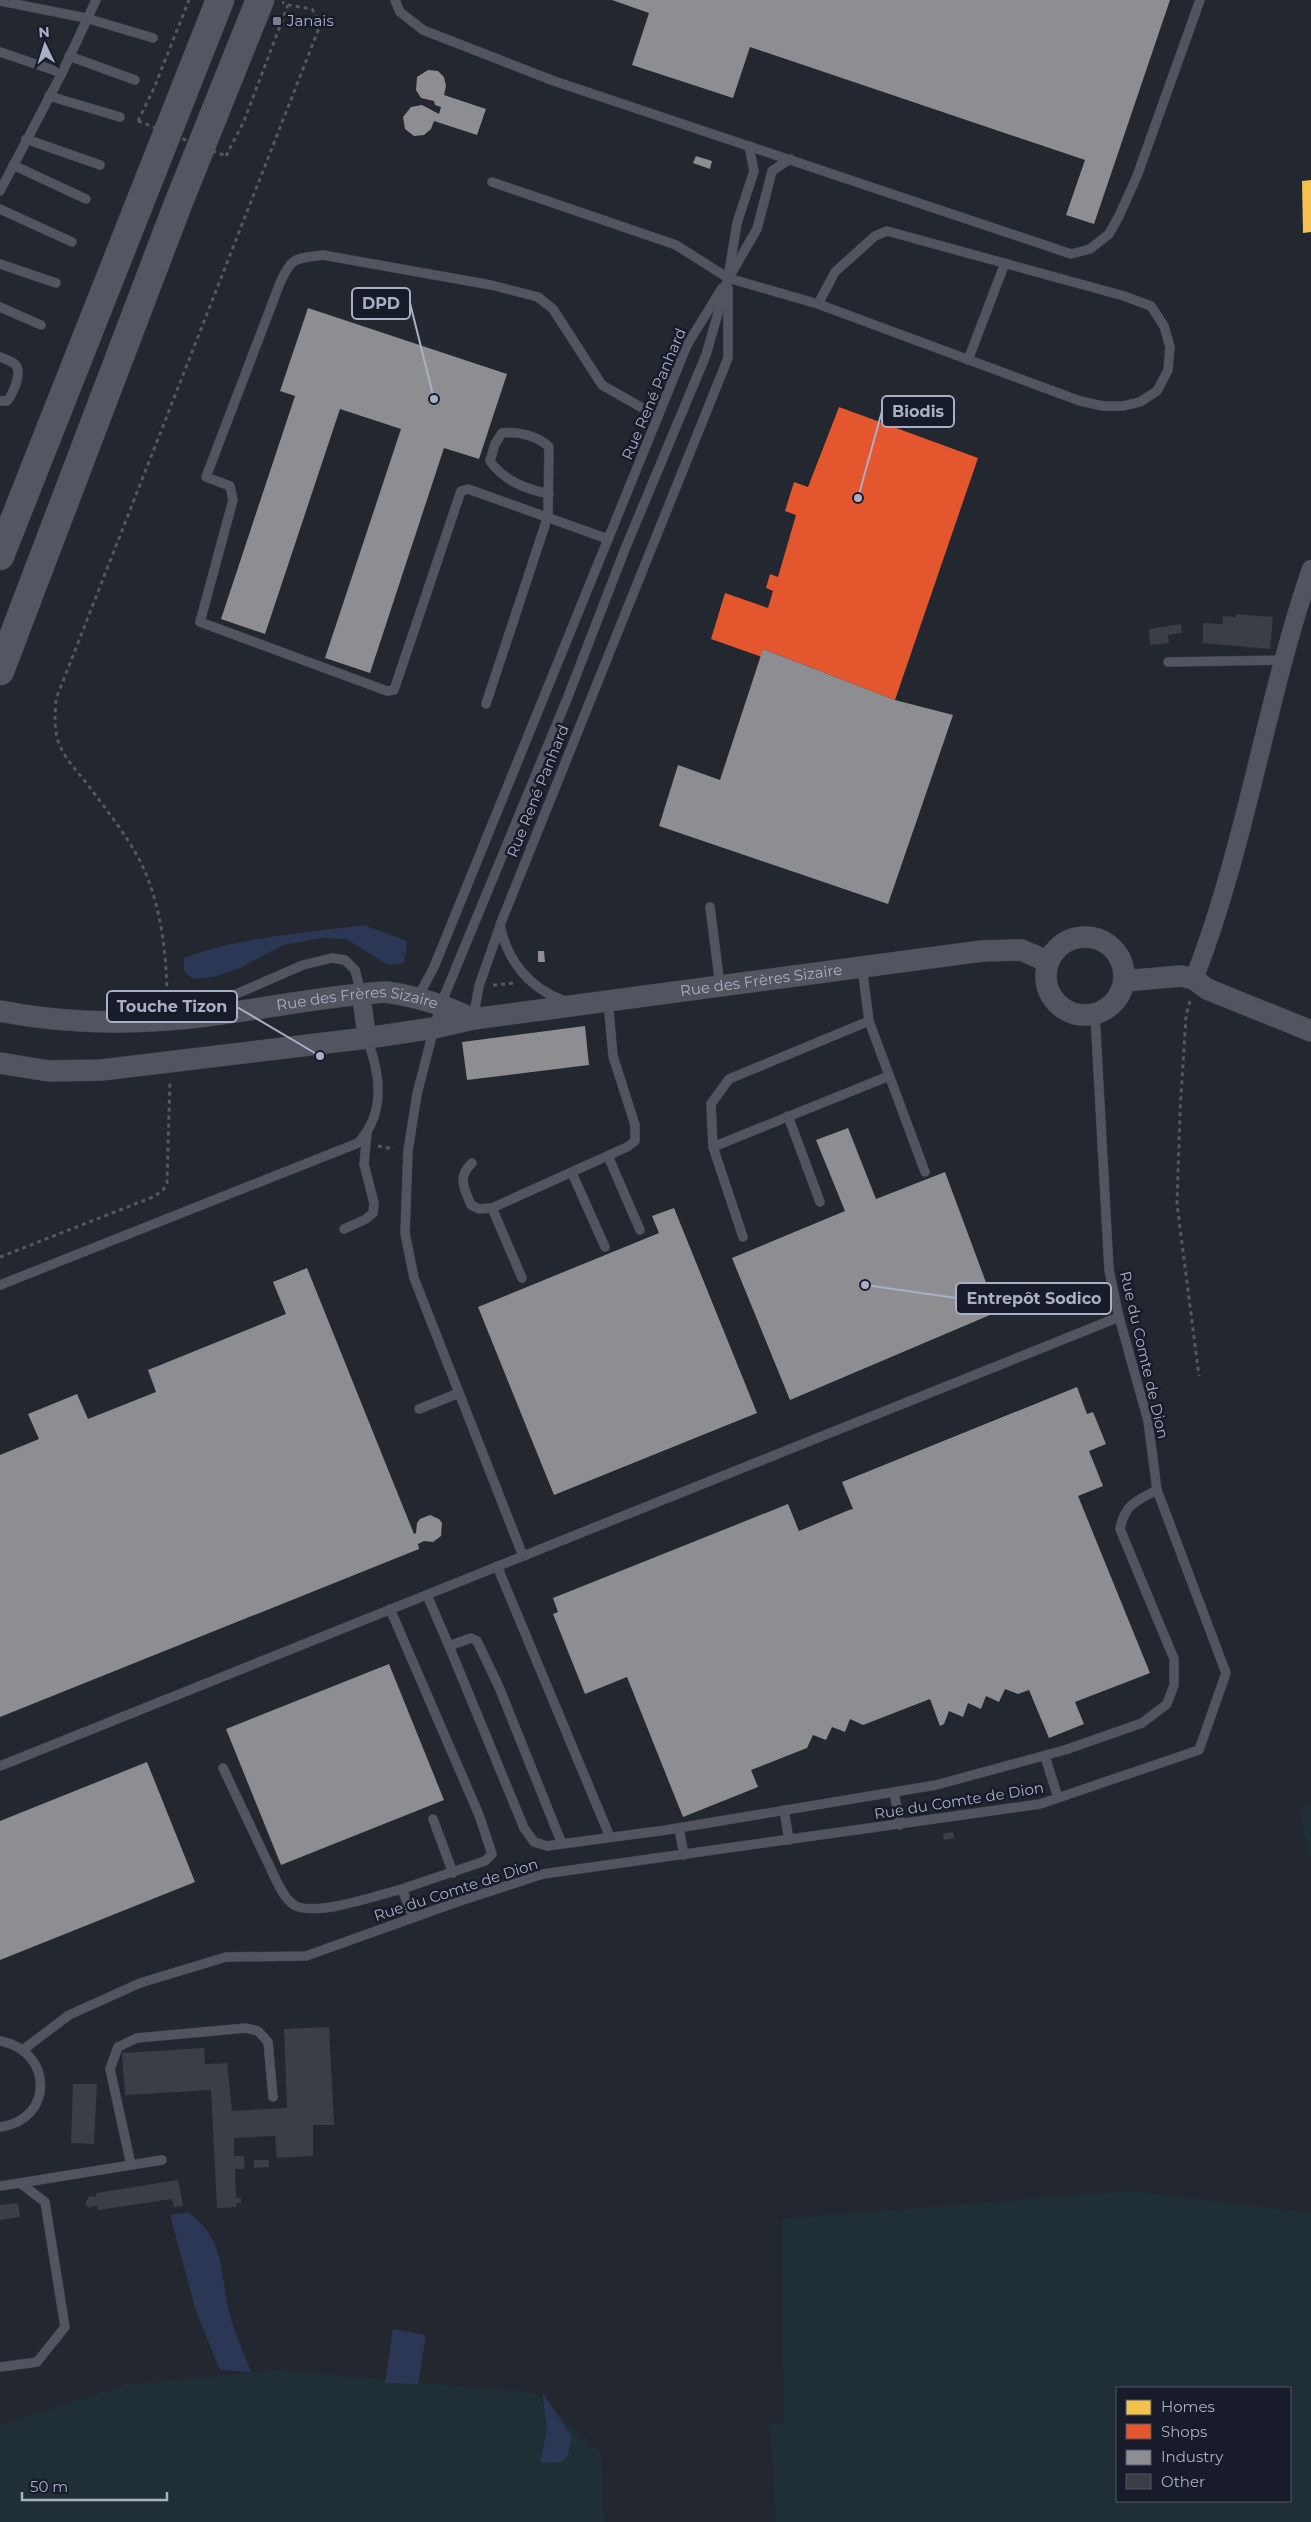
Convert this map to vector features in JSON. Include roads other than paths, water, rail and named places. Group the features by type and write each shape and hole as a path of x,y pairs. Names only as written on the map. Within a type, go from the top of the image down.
{"main road":[{"path":"0,556 220,0"},
{"path":"0,671 178,204 260,0"}],"street":[{"path":"1194,979 1215,926 1292,623 1311,569"},
{"path":"1083,936 1105,942 1121,958 1124,981 1119,995 1109,1007 1095,1014 1073,1014 1054,1002 1045,982 1048,960 1062,943 1083,936"},
{"name":"Rue des Frères Sizaire","path":"0,1063 28,1069 69,1072 170,1062 367,1038 434,1028 473,1019 982,951 1021,950 1048,960"},
{"path":"1124,981 1181,976 1194,979 1207,989 1311,1031"},
{"name":"Rue des Frères Sizaire","path":"0,1012 29,1017 92,1022 168,1020 386,992 418,997 442,1004 473,1019"},
{"path":"361,994 367,1038"}],"lane":[{"path":"0,192 62,73 96,0"},
{"path":"395,0 400,12 423,30 554,81 1071,254 1090,248 1108,234 1134,184 1200,0"},
{"path":"0,2 86,18 154,38"},
{"path":"0,52 62,73"},
{"path":"69,56 135,80"},
{"path":"49,96 120,117"},
{"path":"26,139 100,165"},
{"path":"523,1556 423,1306 409,1257 405,1233 408,1151 417,1094 442,1004 567,699 625,549 706,355 728,278 737,222 754,172 749,146"},
{"path":"728,278 757,228 772,171 790,159"},
{"path":"13,165 86,200"},
{"path":"492,182 676,245 728,278 818,304 1080,401 1103,406 1123,406 1140,402 1157,391 1168,370 1170,347 1164,326 1151,306 1124,296 887,231 875,236 835,272 818,304"},
{"path":"0,209 72,242"},
{"path":"608,539 468,489 461,491 394,690 387,690 321,668 200,622 233,500 230,486 206,477 288,264 299,258 323,255 491,285 538,297 553,309 602,385 658,417"},
{"path":"968,360 1005,263"},
{"path":"0,264 56,283"},
{"name":"Rue René Panhard","path":"418,997 434,966 687,345 728,278"},
{"name":"Rue René Panhard","path":"473,1019 480,986 500,925 728,358 728,278"},
{"path":"0,307 41,325"},
{"path":"0,357 14,363 18,368 18,375 10,398 7,401 0,401"},
{"path":"486,704 545,515 549,494 550,447 544,441 514,432 502,433 495,444 490,461 495,469 518,485 549,494"},
{"path":"1168,662 1283,660"},
{"path":"710,907 720,986"},
{"path":"500,925 504,946 516,965 531,982 551,996 577,1005"},
{"path":"214,1015 234,995 303,965 332,958 346,960 355,970 361,994"},
{"path":"862,967 869,1021 925,1172"},
{"path":"472,1163 464,1170 462,1177 471,1205 479,1209 492,1208 608,1156 635,1141 636,1132 627,1097 613,1056 608,1001"},
{"name":"Rue du Comte de Dion","path":"24,2049 69,2015 140,1984 226,1957 306,1956 413,1917 543,1874 1040,1804 1199,1750 1226,1673 1157,1490 1148,1421 1119,1317 1109,1270 1095,1014"},
{"path":"743,1236 713,1147 711,1104 729,1079 869,1021"},
{"path":"344,1228 366,1219 373,1213 374,1203 364,1164 364,1144 367,1133 375,1118 378,1082 376,1065 367,1038"},
{"path":"713,1147 889,1076"},
{"path":"788,1116 820,1202"},
{"path":"0,1285 339,1152 358,1143 367,1133"},
{"path":"608,1156 640,1230"},
{"path":"572,1172 605,1247"},
{"path":"492,1208 522,1278"},
{"path":"0,1766 1119,1317"},
{"path":"419,1409 459,1393"},
{"path":"427,1595 524,1828 534,1842 546,1846 679,1828 936,1785 1045,1756 1142,1723 1167,1704 1174,1685 1174,1659 1141,1584 1120,1529 1123,1515 1133,1502 1157,1490"},
{"path":"498,1566 610,1837"},
{"path":"223,1768 277,1882 285,1896 296,1906 316,1908 334,1906 453,1873 485,1861 492,1854 479,1815 390,1609"},
{"path":"449,1646 471,1638 477,1642 498,1687 562,1844"},
{"path":"1045,1756 1058,1798"},
{"path":"894,1792 900,1825"},
{"path":"784,1810 789,1840"},
{"path":"433,1819 453,1873"},
{"path":"679,1828 684,1855"},
{"path":"402,1888 413,1917"},
{"path":"131,2165 110,2069 118,2047 137,2038 246,2028 258,2032 268,2042 273,2097"},
{"path":"0,2041 12,2043 24,2049 34,2060 40,2074 41,2088 37,2102 28,2114 16,2123 0,2126"},
{"path":"0,2186 162,2160"},
{"path":"0,2367 37,2362 65,2327 44,2202 20,2183"}],"water":[{"path":"364,925 407,941 404,963 388,965 346,939 321,938 284,945 238,969 213,977 192,979 184,970 184,958 227,945 250,940"},
{"path":"187,2212 210,2235 216,2247 232,2322 251,2372 220,2370 196,2311 170,2215"},
{"path":"393,2329 426,2335 418,2384 385,2383"},
{"path":"542,2392 572,2437 567,2458 561,2462 540,2463 547,2429"}],"place":[{"name":"Janais","path":"277,21"},
{"name":"DPD","path":"434,399"},
{"name":"Biodis","path":"858,498"},
{"name":"Touche Tizon","path":"320,1056"},
{"name":"Entrepôt Sodico","path":"865,1285"}]}
